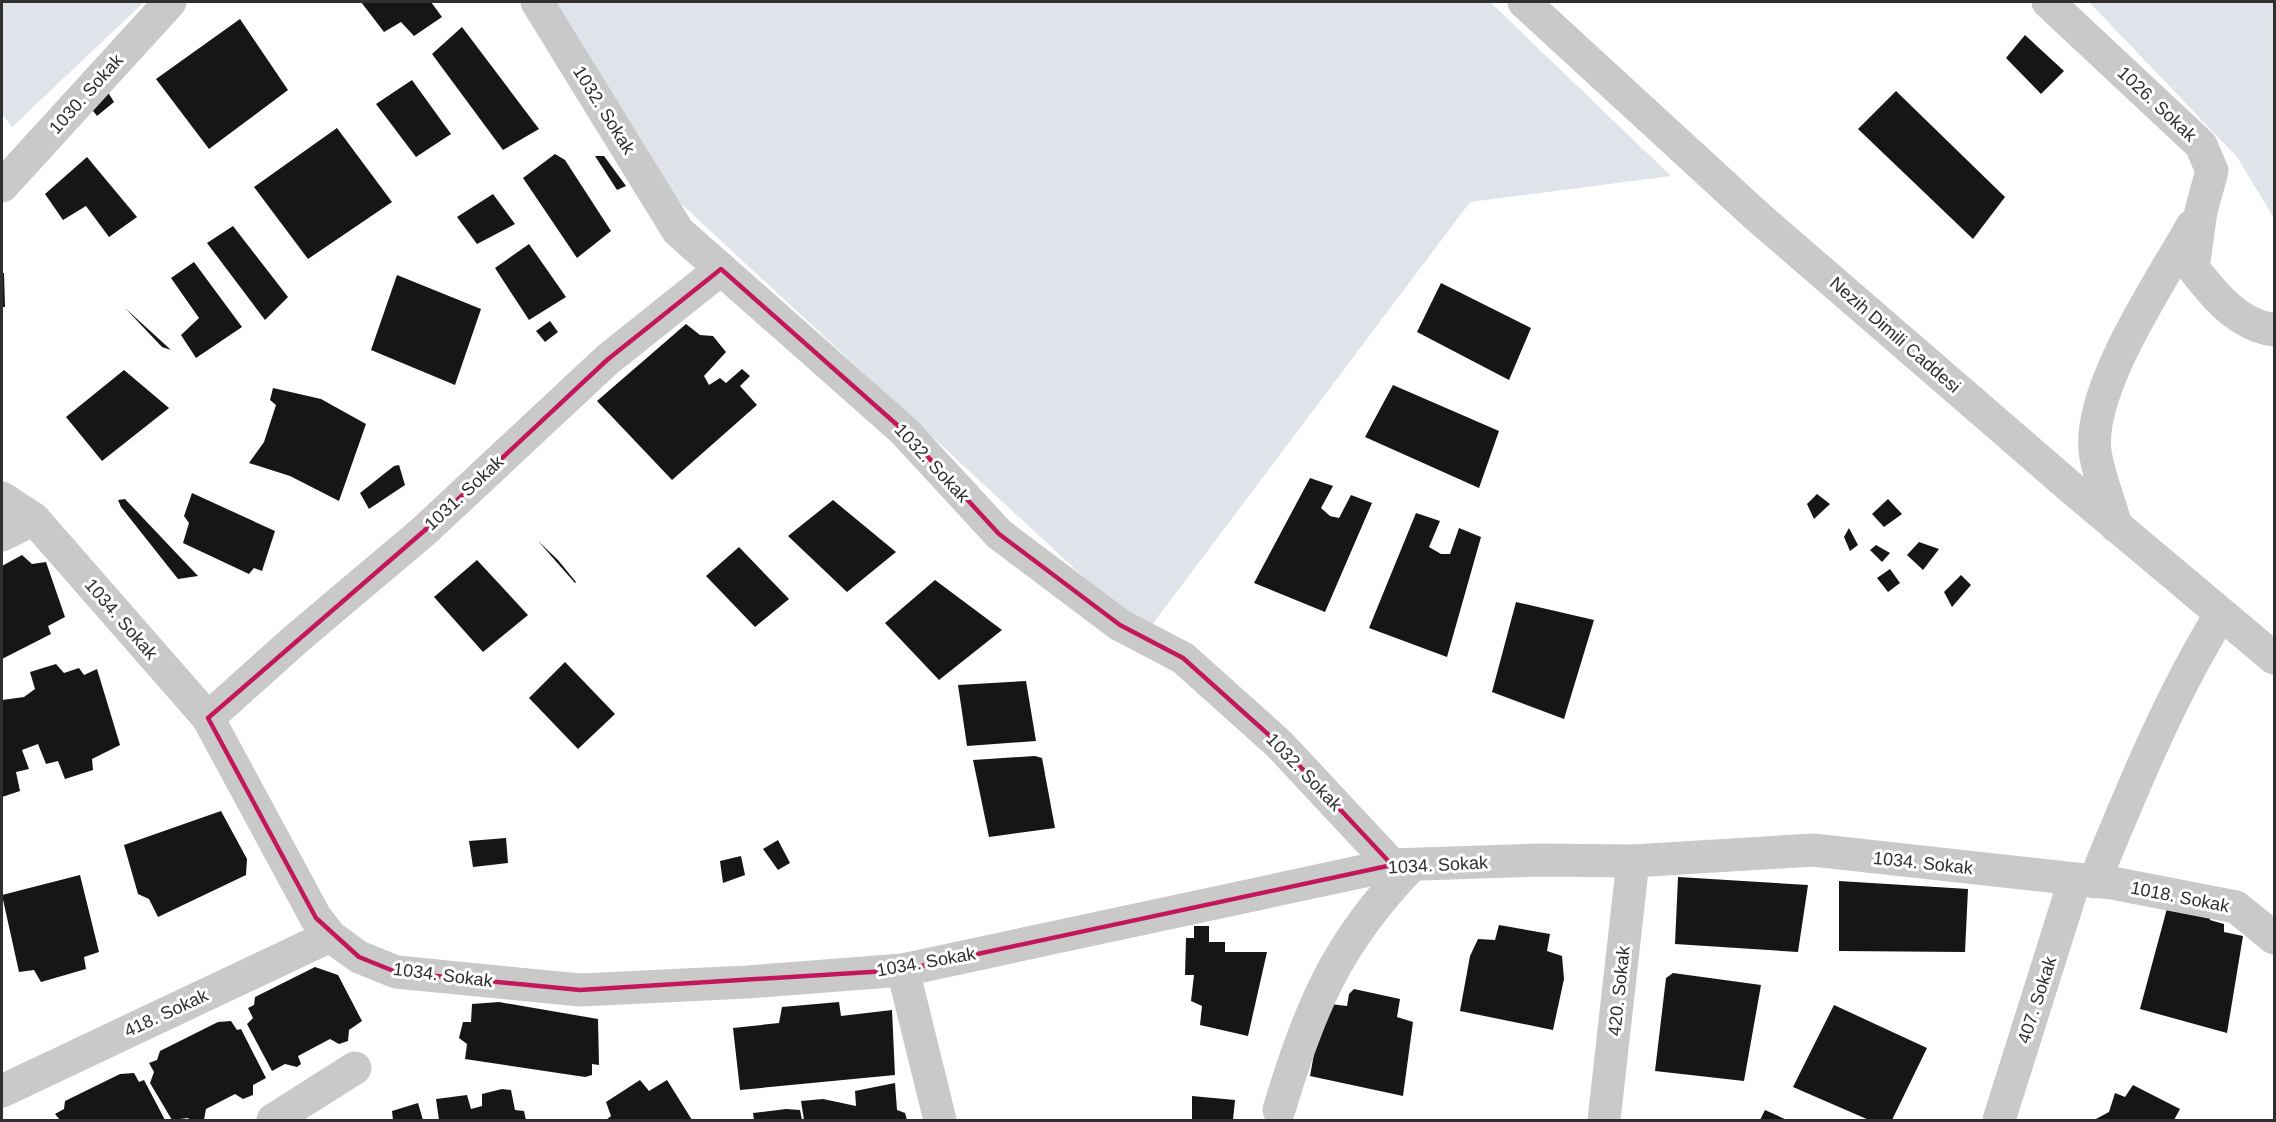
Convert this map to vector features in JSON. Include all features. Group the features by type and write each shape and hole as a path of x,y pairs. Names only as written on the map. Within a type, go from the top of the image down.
{"street":[{"name":"1030. Sokak","path":"4,179 170,2"},
{"name":"1032. Sokak","path":"537,2 678,231 904,431 999,534 1120,625 1183,658 1279,744 1402,865"},
{"name":"Nezih Dimili Caddesi","path":"1524,2 1758,217 2116,526 2274,658"},
{"name":"1026. Sokak","path":"2048,2 2201,146 2212,171 2201,211 2193,268 2221,305 2264,329 2274,330"},
{"path":"2116,526 2095,450 2100,403 2123,347 2201,211"},
{"name":"1031. Sokak","path":"208,718 296,639 424,531 607,360 721,269"},
{"name":"1034. Sokak","path":"2,498 34,519 208,718 316,918 330,936 359,957 396,972 580,990 747,982 903,970 1402,865 1542,860 1634,861 1813,850 2085,880"},
{"path":"2,535 34,519"},
{"name":"407. Sokak","path":"1999,1120 2085,880 2200,648 2221,614"},
{"name":"420. Sokak","path":"1604,1120 1634,861"},
{"path":"1279,1110 1297,1049 1314,1004 1363,918 1402,865"},
{"name":"1018. Sokak","path":"2085,880 2236,907 2274,938"},
{"name":"418. Sokak","path":"2,1091 330,936"},
{"path":"903,970 940,1120"},
{"path":"273,1120 356,1068"}],"highlighted area":[{"path":"721,269 904,431 999,534 1120,625 1183,658 1279,744 1392,865 903,970 580,990 396,972 359,957 316,918 208,718 424,531 607,360"}],"shaded area":[{"path":"2,2 144,2 12,127 2,114"},
{"path":"546,2 1490,2 1671,176 1470,202 1145,634 677,200"},
{"path":"2089,2 2274,2 2274,218 2237,157"}],"building":[{"path":"361,2 431,2 442,17 414,36 401,22 384,32"},
{"path":"240,19 288,90 209,149 156,79"},
{"path":"462,27 539,129 503,150 432,54"},
{"path":"2025,35 2064,71 2041,94 2006,58"},
{"path":"412,80 451,134 416,157 376,104"},
{"path":"106,89 114,102 97,116 90,107"},
{"path":"1896,91 2005,197 1973,239 1858,129"},
{"path":"337,128 392,202 308,259 254,187"},
{"path":"555,154 565,160 611,231 577,258 523,178"},
{"path":"595,156 604,156 626,186 617,190"},
{"path":"87,157 137,217 109,237 86,206 63,220 45,194"},
{"path":"493,194 515,224 477,244 457,217"},
{"path":"233,226 288,297 265,320 207,243"},
{"path":"529,244 566,297 529,320 495,268"},
{"path":"194,262 242,327 196,358 181,335 199,318 171,278"},
{"path":"2,273 4,273 5,307 2,307"},
{"path":"397,275 481,309 455,385 371,350"},
{"path":"1441,283 1531,328 1509,380 1417,332"},
{"path":"125,308 171,350 162,347"},
{"path":"550,321 558,332 545,342 536,331"},
{"path":"686,324 700,335 713,336 726,352 704,376 709,385 720,378 726,383 742,369 750,376 740,386 757,405 672,480 597,401"},
{"path":"124,370 169,408 102,461 66,417"},
{"path":"1393,385 1499,431 1479,488 1365,437"},
{"path":"273,388 321,399 366,424 339,501 290,476 249,463 264,442 276,405 270,400"},
{"path":"399,465 405,485 369,509 360,493 394,466"},
{"path":"1310,478 1333,486 1321,508 1330,516 1339,518 1351,495 1372,503 1325,612 1254,583"},
{"path":"192,493 275,531 262,571 254,568 249,574 183,543 189,523 184,516"},
{"path":"1817,494 1830,504 1814,519 1807,504"},
{"path":"125,499 198,576 178,579 121,507 118,500"},
{"path":"1888,499 1902,514 1884,527 1872,514"},
{"path":"833,500 896,552 847,592 788,536"},
{"path":"1416,513 1440,521 1429,547 1441,554 1450,554 1459,528 1481,537 1447,657 1369,628"},
{"path":"1849,528 1858,545 1850,551 1844,537"},
{"path":"538,541 558,560 575,583"},
{"path":"1919,542 1939,549 1923,570 1907,555"},
{"path":"1876,545 1890,553 1882,562 1870,550"},
{"path":"739,547 789,599 755,627 706,576"},
{"path":"22,555 32,564 46,562 65,617 48,626 51,634 2,659 2,566"},
{"path":"477,560 528,615 483,652 434,597"},
{"path":"1890,569 1900,583 1888,592 1877,578"},
{"path":"1961,575 1971,585 1952,607 1944,592"},
{"path":"935,580 1002,630 939,680 885,623"},
{"path":"1516,602 1594,620 1564,719 1492,692"},
{"path":"565,662 615,714 578,749 529,698"},
{"path":"56,664 64,673 79,668 84,675 97,669 120,745 92,759 93,770 65,779 58,761 46,764 38,744 22,750 29,769 16,772 20,791 2,797 2,700 24,697 35,689 30,672"},
{"path":"1026,681 1036,741 967,746 958,685"},
{"path":"1035,756 1042,758 1055,828 989,837 973,760"},
{"path":"221,811 247,859 246,875 158,917 149,899 138,894 124,845"},
{"path":"506,838 508,863 473,867 469,841"},
{"path":"778,840 790,863 778,870 763,849"},
{"path":"741,856 745,875 723,883 720,861"},
{"path":"80,875 99,952 84,957 86,969 41,982 34,970 19,972 2,895"},
{"path":"1678,877 1808,885 1798,952 1675,944"},
{"path":"1839,881 1968,889 1965,952 1839,951"},
{"path":"2169,901 2209,911 2210,920 2224,924 2224,932 2243,936 2227,1033 2140,1009"},
{"path":"1499,925 1550,934 1547,951 1562,956 1564,979 1553,1030 1460,1011 1470,956 1478,939 1495,940"},
{"path":"1194,926 1209,926 1209,942 1225,942 1225,952 1267,952 1248,1036 1200,1025 1202,1006 1191,1001 1194,975 1185,975 1186,938 1194,938"},
{"path":"315,967 338,975 362,1021 349,1030 348,1041 339,1044 330,1039 298,1056 301,1064 297,1067 285,1064 272,1071 247,1024 253,1018 248,1008 254,1005 255,997"},
{"path":"1673,973 1761,985 1744,1081 1655,1071 1666,978"},
{"path":"1354,989 1400,999 1397,1017 1413,1022 1403,1096 1310,1076 1320,1021 1330,1004 1347,1006 1349,994"},
{"path":"499,1002 598,1019 599,1065 592,1064 592,1075 585,1077 465,1059 467,1044 459,1038 463,1022 471,1022 472,1004"},
{"path":"839,1002 841,1016 892,1010 895,1075 740,1090 733,1028 779,1023 782,1007"},
{"path":"1834,1005 1927,1048 1892,1120 1869,1120 1793,1087"},
{"path":"231,1021 237,1030 241,1029 266,1078 253,1085 253,1095 243,1099 235,1094 206,1109 204,1120 188,1118 172,1120 150,1083 154,1072 149,1063 157,1060 160,1051 218,1022"},
{"path":"134,1073 139,1082 144,1080 165,1120 60,1120 55,1114 64,1109 65,1101 120,1074"},
{"path":"640,1080 649,1091 667,1080 692,1120 606,1120 611,1116 606,1102"},
{"path":"895,1083 897,1110 905,1113 907,1120 804,1120 801,1101 823,1099 856,1106 855,1091"},
{"path":"2133,1085 2180,1109 2174,1120 2094,1120 2109,1112 2115,1093 2125,1097"},
{"path":"502,1089 511,1090 515,1110 524,1111 526,1120 439,1120 436,1099 467,1095 471,1109 482,1106 482,1094"},
{"path":"1192,1096 1235,1100 1233,1120 1192,1120"},
{"path":"418,1103 423,1120 393,1120 392,1111"},
{"path":"786,1109 800,1110 802,1120 754,1120 753,1113"},
{"path":"1765,1110 1787,1120 1760,1120"}]}
